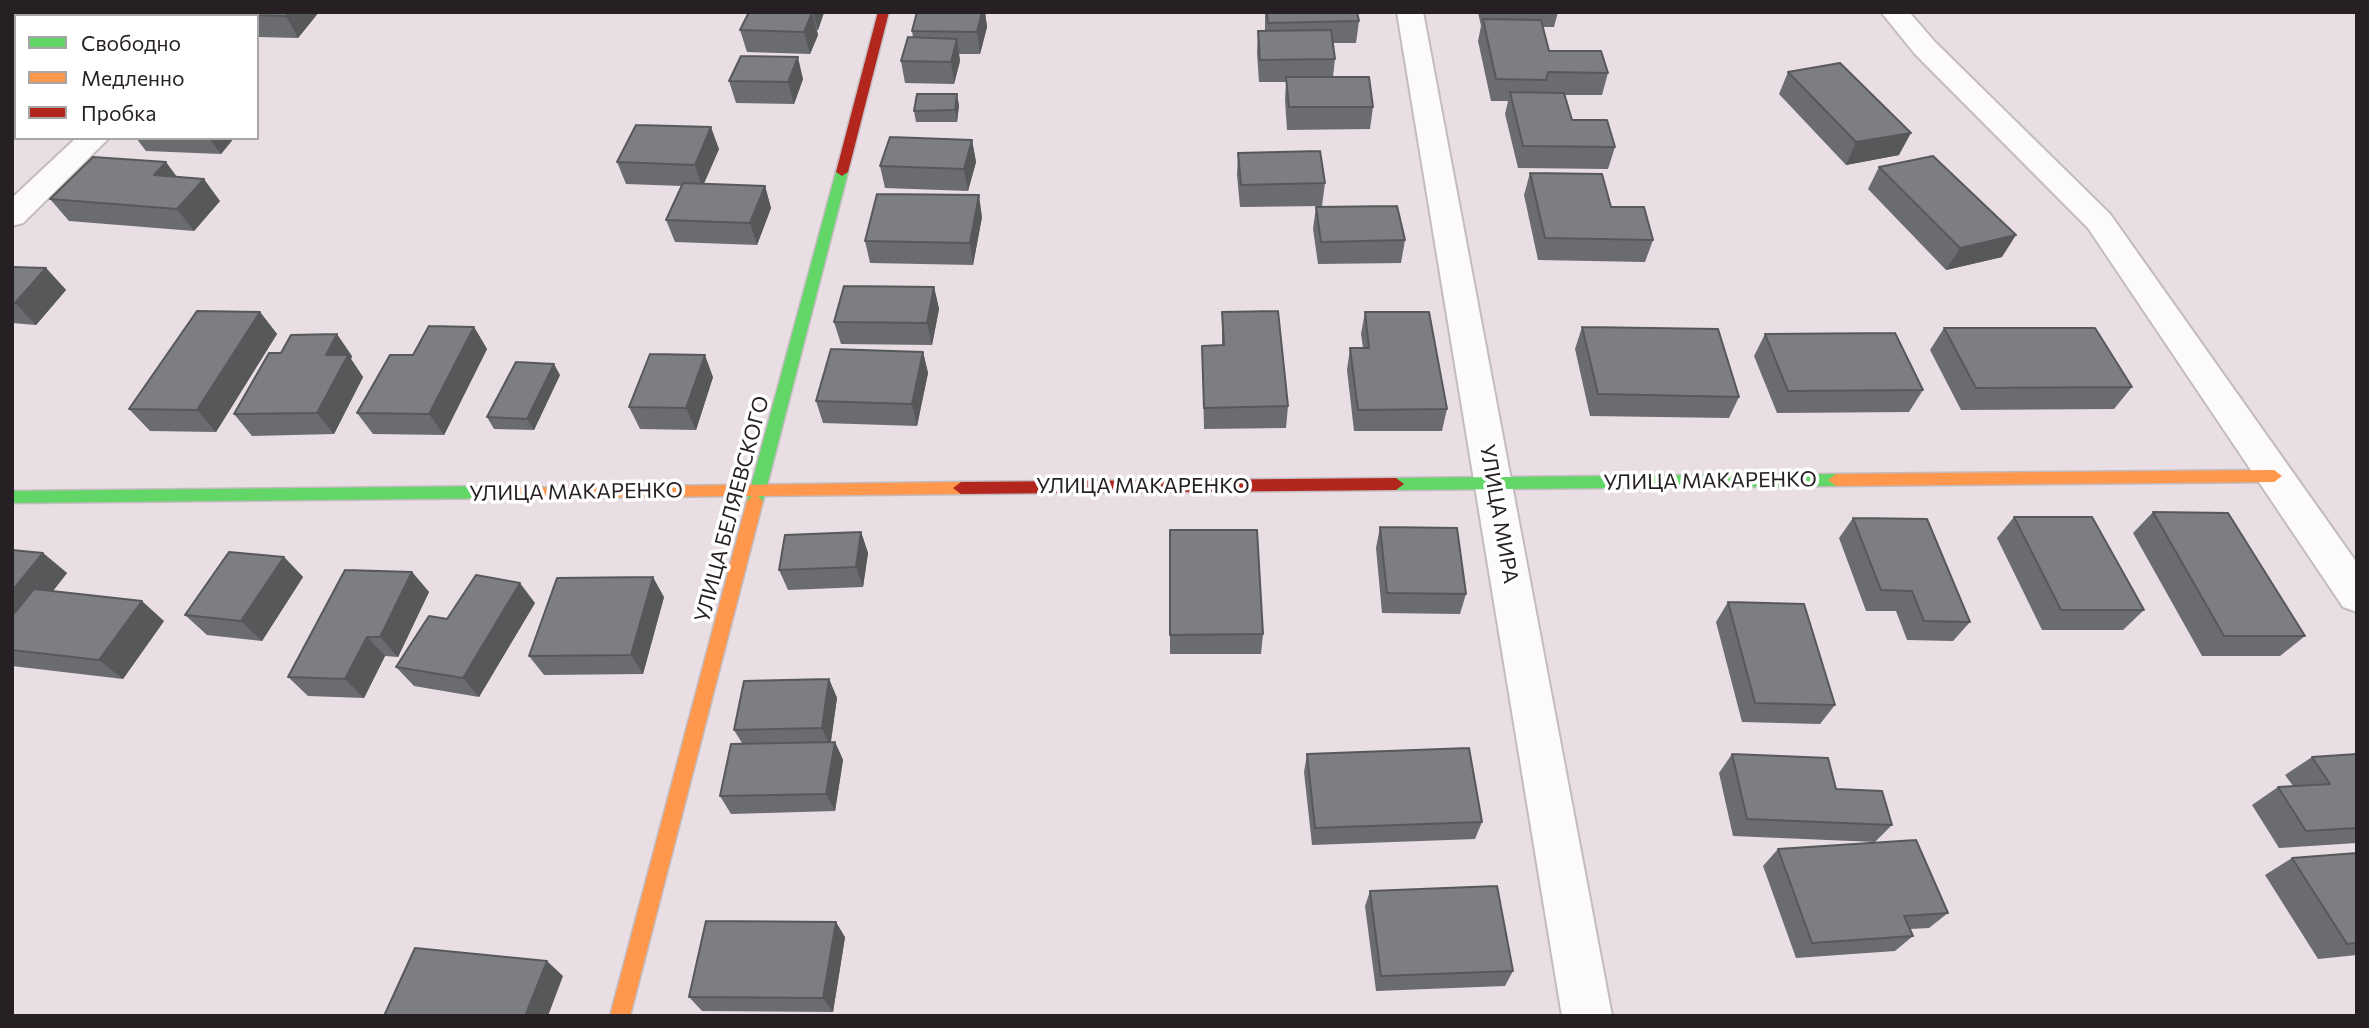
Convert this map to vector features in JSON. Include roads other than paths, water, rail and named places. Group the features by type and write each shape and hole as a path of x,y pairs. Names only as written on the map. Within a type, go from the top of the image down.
{"street":[{"name":"УЛИЦА БЕЛЯЕВСКОГО","path":"620,1016 884,12"},
{"name":"УЛИЦА МИРА","path":"1410,12 1587,1016"},
{"path":"1894,12 1925,48 2099,221 2357,595"},
{"path":"12,216 92,140"},
{"name":"УЛИЦА МАКАРЕНКО","path":"12,497 2274,476"}]}
